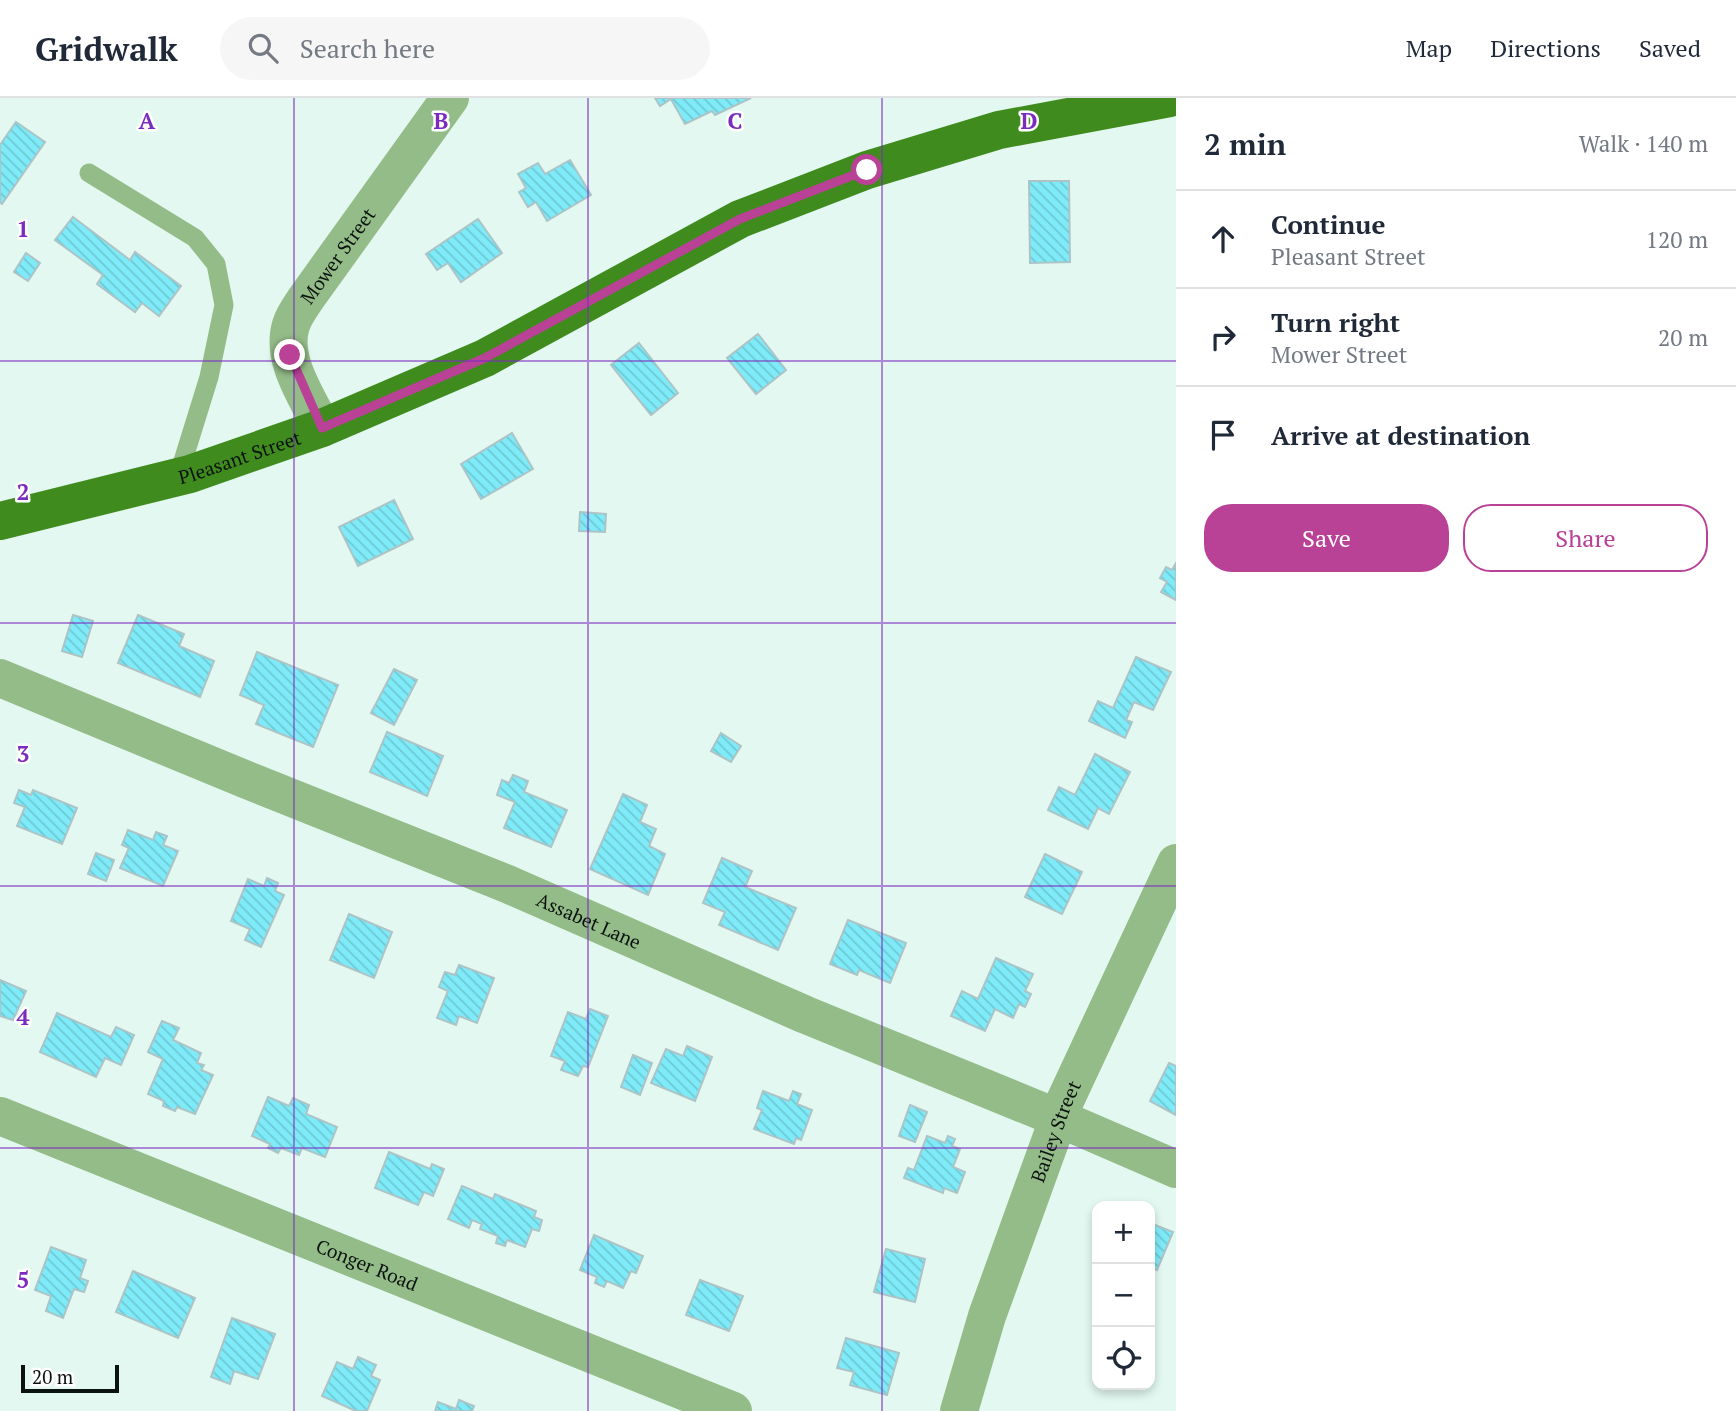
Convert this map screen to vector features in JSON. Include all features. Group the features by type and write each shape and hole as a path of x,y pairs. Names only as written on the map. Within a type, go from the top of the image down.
{"main road":[{"name":"Pleasant Street","path":"0,521 178,477 322,428 485,358 740,219 867,170 999,130 1170,98"}],"street":[{"name":"Mower Street","path":"322,428 293,367 288,346 291,325 307,297 450,98"},
{"name":"Assabet Lane","path":"0,678 505,883 806,1015 1176,1169"},
{"name":"Bailey Street","path":"959,1411 987,1316 1058,1118 1176,863"},
{"name":"Conger Road","path":"0,1116 733,1411"}],"lane":[{"path":"89,173 195,238 216,264 224,306 209,377 178,477"}],"building":[{"path":"655,98 751,98 715,115 712,111 685,124 671,99 660,106"},
{"path":"16,122 45,142 2,204 0,145"},
{"path":"570,160 591,195 547,221 536,202 528,207 519,192 526,188 518,174 538,163 545,174"},
{"path":"1029,181 1069,181 1070,262 1030,263"},
{"path":"73,217 130,260 135,252 181,286 159,316 142,303 135,312 97,284 103,275 55,240"},
{"path":"478,219 502,253 461,282 448,263 437,270 426,254"},
{"path":"26,253 40,263 28,281 14,272"},
{"path":"758,334 786,370 756,394 727,358"},
{"path":"639,343 678,393 651,415 611,365"},
{"path":"512,433 533,469 481,499 461,464"},
{"path":"394,500 413,539 358,566 339,527"},
{"path":"580,512 606,514 605,532 579,531"},
{"path":"1176,563 1176,600 1161,592 1167,582 1160,578 1166,567 1172,570"},
{"path":"73,615 93,621 82,657 62,651"},
{"path":"138,615 184,634 179,646 214,661 200,697 118,663"},
{"path":"257,652 338,685 313,747 256,724 264,705 240,695"},
{"path":"1136,657 1171,672 1153,710 1134,702 1126,720 1132,722 1125,738 1089,721 1098,701 1113,708"},
{"path":"394,669 417,680 394,725 371,713"},
{"path":"387,732 443,756 427,796 370,772"},
{"path":"721,733 741,746 731,762 711,751"},
{"path":"1095,754 1130,772 1109,814 1098,808 1088,829 1048,810 1059,787 1075,795"},
{"path":"513,775 528,781 524,792 567,810 551,847 504,828 515,802 497,795 502,780 509,783"},
{"path":"19,790 31,795 33,790 77,808 62,844 17,826 25,807 14,803"},
{"path":"623,794 647,805 640,822 656,829 649,846 665,854 648,895 590,869"},
{"path":"128,830 153,840 156,832 167,836 163,845 178,851 163,886 120,868 129,848 122,845"},
{"path":"96,853 114,860 106,881 88,874"},
{"path":"1045,854 1082,872 1062,914 1025,897"},
{"path":"722,858 752,871 745,887 796,908 778,950 719,925 725,912 703,903"},
{"path":"267,878 278,883 275,891 284,895 261,947 245,940 250,929 231,921 248,879 264,886"},
{"path":"349,914 392,932 374,978 330,960"},
{"path":"848,920 906,943 890,983 859,970 857,975 830,964"},
{"path":"996,958 1033,974 1025,991 1031,994 1025,1007 1019,1004 1013,1018 995,1009 985,1031 951,1016 962,991 978,999"},
{"path":"459,965 494,978 477,1023 459,1016 456,1025 437,1018 448,991 439,987 445,972 455,975"},
{"path":"0,980 26,991 13,1020 0,1016"},
{"path":"590,1009 608,1016 588,1067 583,1066 578,1076 561,1070 565,1061 551,1056 568,1012 586,1019"},
{"path":"57,1013 111,1037 116,1027 134,1035 121,1065 105,1058 96,1077 40,1052"},
{"path":"162,1021 179,1028 173,1040 201,1053 197,1063 204,1065 201,1070 213,1075 195,1114 177,1107 175,1111 163,1106 164,1101 148,1094 163,1059 148,1052"},
{"path":"687,1046 712,1057 695,1101 651,1083 666,1049 683,1056"},
{"path":"633,1055 652,1063 640,1095 621,1087"},
{"path":"1169,1063 1176,1066 1176,1115 1150,1101"},
{"path":"763,1091 789,1101 793,1091 801,1094 797,1104 812,1110 801,1140 796,1138 794,1144 754,1129 762,1110 757,1108"},
{"path":"268,1097 289,1106 293,1098 309,1105 306,1114 337,1127 325,1157 302,1148 299,1155 281,1148 278,1153 268,1148 270,1144 252,1136"},
{"path":"910,1105 927,1112 915,1142 899,1136"},
{"path":"927,1136 945,1143 948,1136 955,1139 952,1146 960,1149 953,1167 965,1172 957,1193 944,1188 943,1193 904,1178 908,1168 914,1170"},
{"path":"389,1152 430,1169 432,1164 444,1169 433,1196 424,1192 418,1205 375,1188"},
{"path":"462,1186 493,1199 495,1194 536,1211 534,1217 542,1220 539,1231 532,1229 525,1247 507,1240 505,1246 496,1243 498,1236 480,1229 482,1224 472,1220 469,1228 448,1219"},
{"path":"1155,1225 1173,1232 1155,1269"},
{"path":"594,1235 643,1256 636,1273 631,1271 623,1288 607,1281 604,1287 595,1283 597,1277 580,1270"},
{"path":"51,1247 86,1260 80,1278 88,1281 84,1292 74,1289 63,1318 46,1311 51,1296 35,1290"},
{"path":"886,1249 925,1259 915,1302 874,1292"},
{"path":"133,1271 195,1298 178,1338 116,1312"},
{"path":"700,1280 743,1296 729,1331 686,1315"},
{"path":"232,1318 275,1334 258,1379 234,1371 230,1384 211,1377"},
{"path":"846,1338 899,1353 887,1395 850,1385 854,1372 837,1368"},
{"path":"358,1357 376,1365 371,1376 380,1380 367,1411 356,1411 322,1396 337,1362 353,1369"},
{"path":"459,1400 474,1406 472,1411 435,1411 438,1402 456,1409"}],"route":[{"path":"290,355 298,379 322,428 485,358 740,219 867,170"}]}
